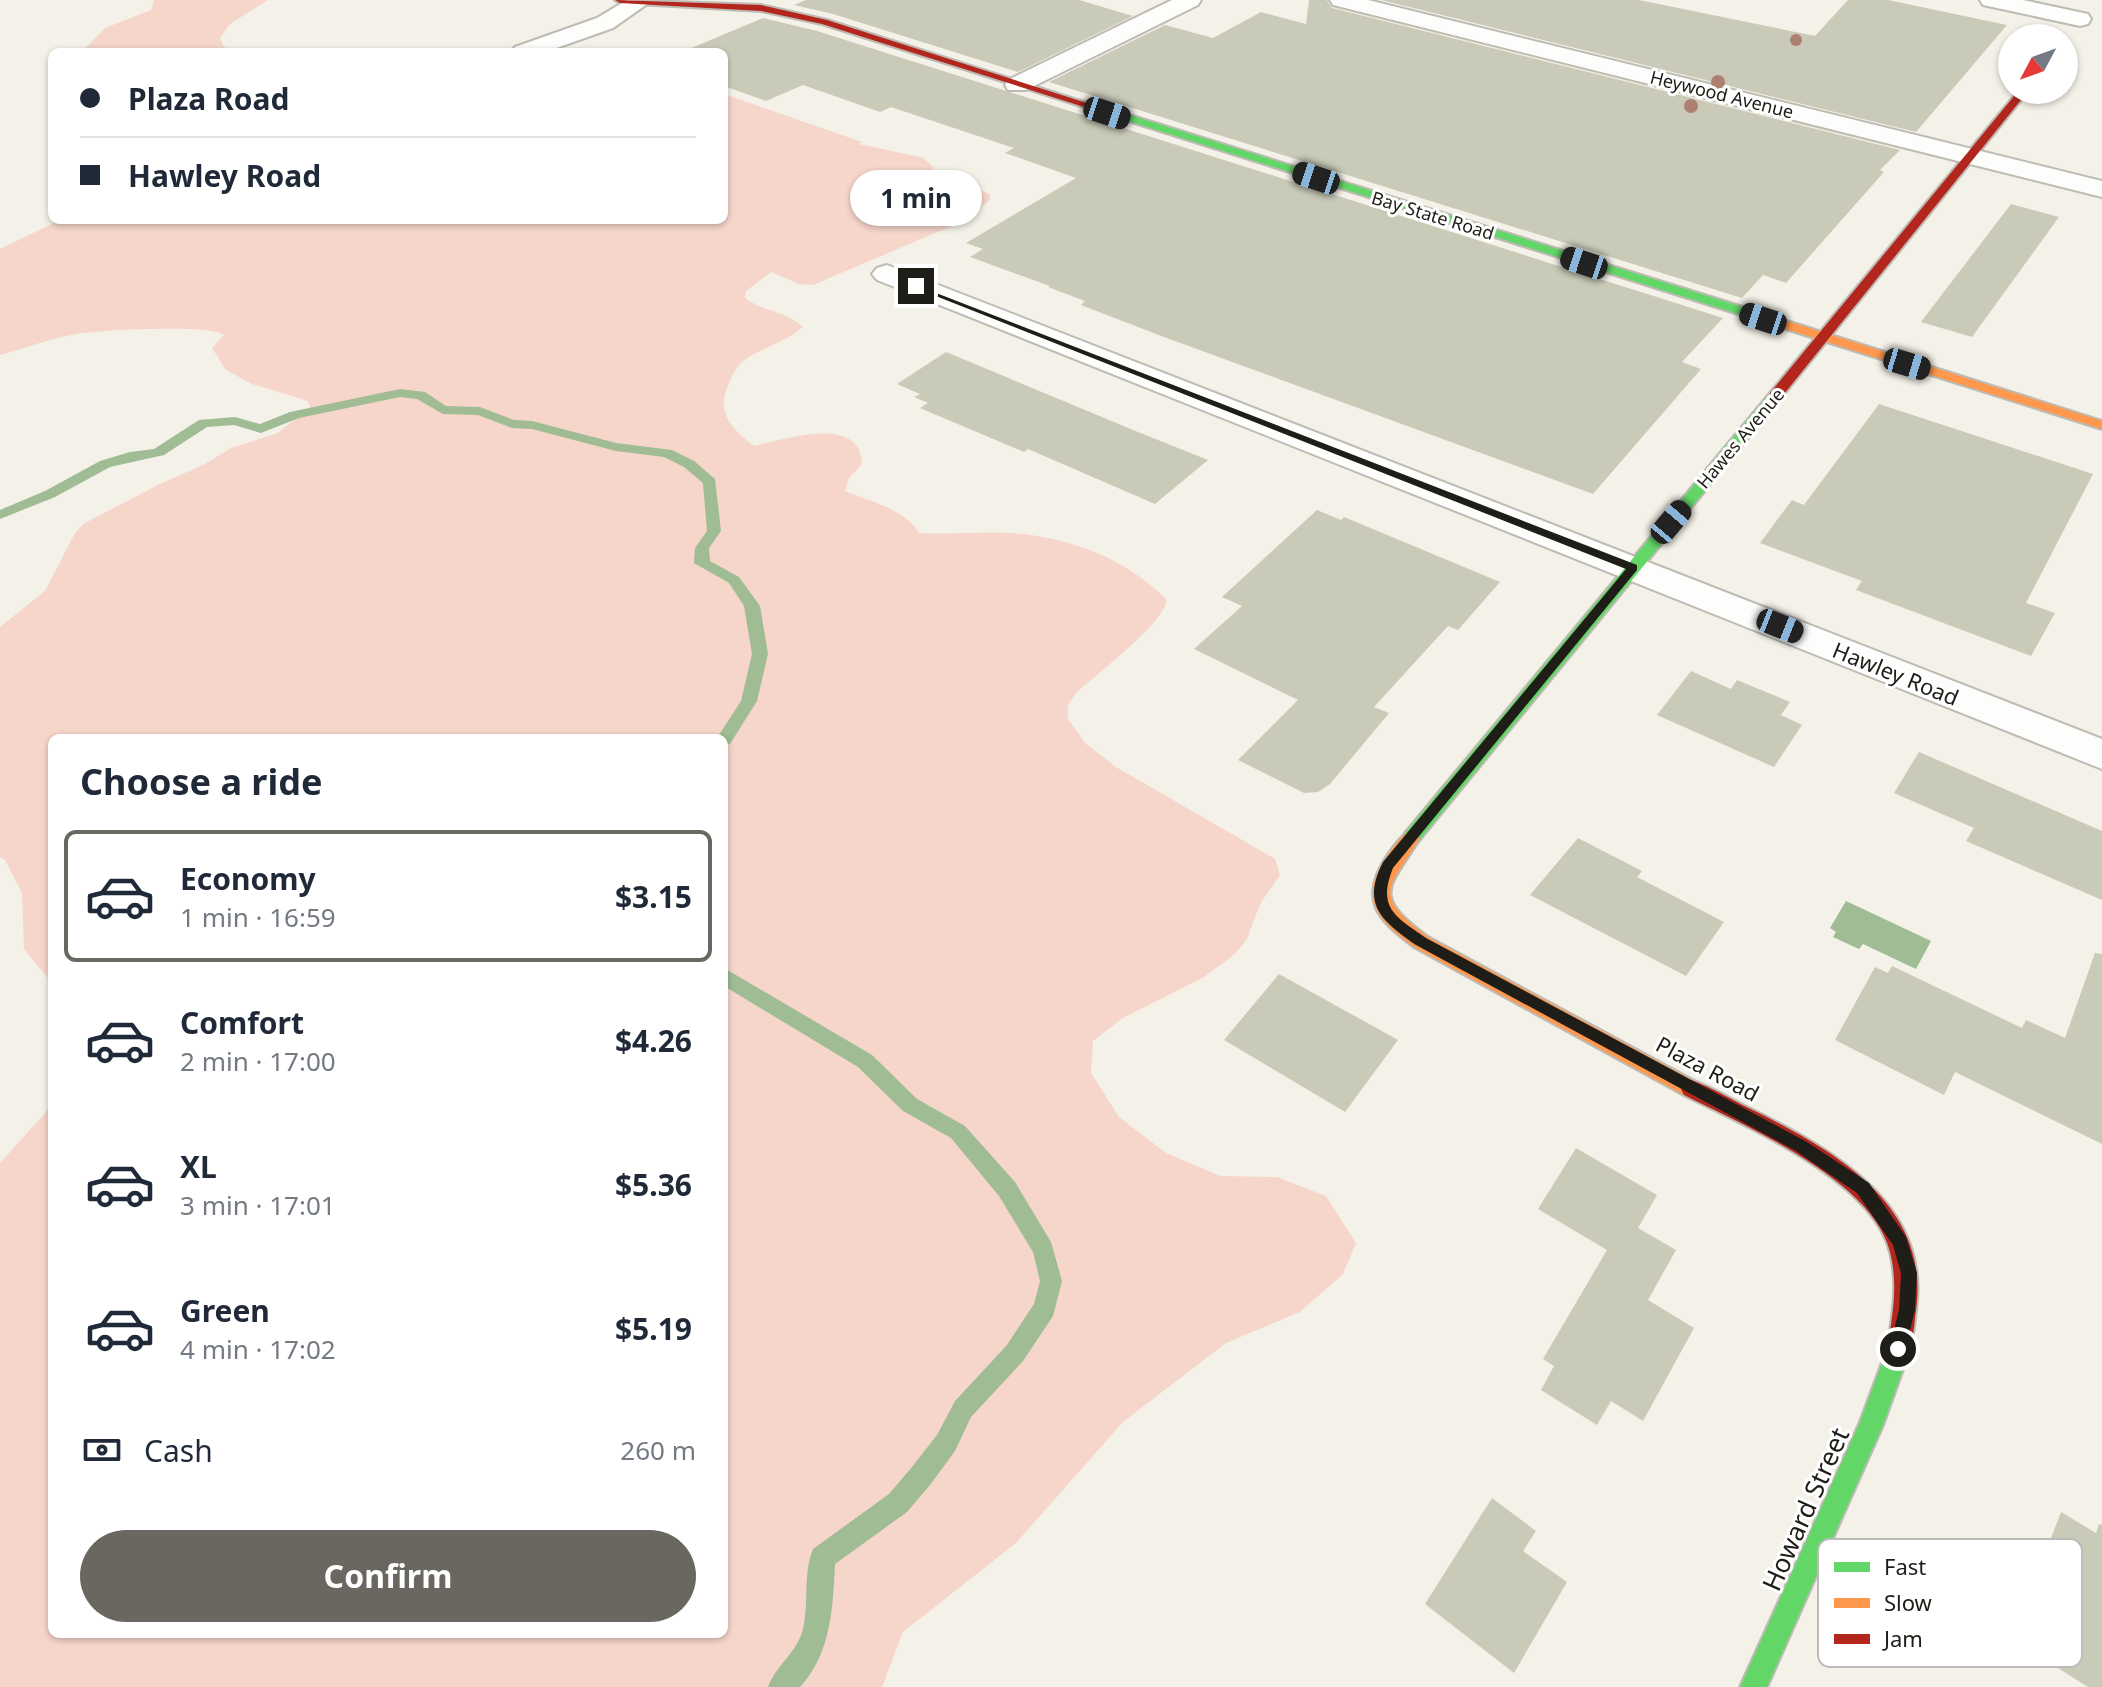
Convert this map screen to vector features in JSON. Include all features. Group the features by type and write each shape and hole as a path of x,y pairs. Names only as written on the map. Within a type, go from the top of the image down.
{"street":[{"path":"1017,85 1190,0"},
{"name":"Heywood Avenue","path":"1341,0 2102,189"},
{"path":"1991,0 2080,19"},
{"path":"2076,24 2094,0"},
{"path":"535,48 599,26 629,1"},
{"name":"Bay State Road","path":"629,1 734,6 788,13 2102,425"},
{"name":"Hawes Avenue","path":"1381,903 1378,889 1388,866 2013,104"},
{"name":"Hawley Road","path":"887,274 2102,755"},
{"name":"Plaza Road","path":"1381,903 1394,923 1421,942 1802,1146 1863,1188 1901,1242 1909,1273 1907,1310 1898,1349"},
{"name":"Howard Street","path":"1820,1539 1882,1401 1898,1349"},
{"name":"Howard Street","path":"1753,1687 1818,1543"}],"shaded area":[{"path":"154,0 268,0 230,24 220,38 226,48 86,48 105,28 151,10"},
{"path":"728,95 862,142 859,144 924,158 934,168 924,176 960,181 989,194 990,200 961,222 813,285 799,284 771,272 746,291 745,298 752,303 790,318 803,327 740,364 725,394 725,412 733,427 754,446 819,434 835,434 849,439 858,448 862,464 849,478 845,491 896,512 919,533 1012,533 1076,545 1115,562 1151,585 1167,600 1163,610 1142,635 1076,693 1068,705 1068,719 1086,744 1116,767 1275,859 1280,875 1260,904 1247,939 1235,954 1204,977 1121,1019 1093,1041 1091,1073 1119,1117 1166,1153 1220,1176 1277,1177 1326,1196 1356,1243 1343,1274 1300,1312 1226,1343 1123,1422 1016,1543 903,1632 882,1687 0,1687 0,1163 48,1109 48,1638 728,1638 728,734 48,734 48,978 24,949 22,893 5,860 0,857 0,627 45,591 74,535 83,524 231,448 278,433 310,407 308,401 252,384 226,370 212,348 224,335 214,332 150,329 83,333 0,355 0,249 52,224 728,224"},
{"path":"1846,901 1931,941 1916,969 1863,944 1859,949 1833,937 1836,932 1830,928"}],"building":[{"path":"806,0 1079,0 1133,16 1018,72 833,14 794,5"},
{"path":"1309,0 1327,0 1332,8 1900,150 1786,283 1763,275 1742,298 1049,82 1165,25 1213,38 1261,12 1306,24"},
{"path":"1381,0 1639,0 1815,36 1848,0 1888,0 2002,24 1998,24 1998,36 1916,132"},
{"path":"763,18 817,31 1723,318 1682,362 1701,369 1593,494 1164,337 1081,305 1085,301 1050,286 970,257 983,249 966,243 1076,178 1005,153 1014,148 891,107 880,112 803,85 766,101 728,87 728,48 692,48"},
{"path":"2011,204 2059,217 1972,337 1921,322"},
{"path":"946,352 1208,460 1155,504 1028,449 1024,452 920,408 928,403 914,397 920,394 897,384"},
{"path":"1879,404 2093,474 2026,603 2055,613 2031,656 1856,590 1862,581 1760,543 1792,500 1804,505"},
{"path":"1317,510 1341,520 1344,517 1500,582 1458,630 1448,626 1374,707 1389,713 1330,784 1318,792 1304,793 1238,760 1298,700 1194,649 1242,606 1222,597"},
{"path":"1691,671 1731,689 1737,680 1790,702 1781,715 1802,725 1774,767 1657,715"},
{"path":"1919,752 2102,831 2102,900 1966,841 1974,828 1894,793"},
{"path":"1578,838 1642,871 1637,877 1724,922 1686,976 1530,895"},
{"path":"2095,953 2102,954 2102,1144 1955,1072 1944,1095 1835,1040 1875,967 1888,973 1892,966 2022,1028 2026,1020 2065,1038"},
{"path":"1279,974 1398,1040 1345,1112 1224,1040"},
{"path":"1576,1148 1657,1195 1638,1228 1676,1250 1648,1300 1694,1328 1643,1421 1611,1401 1597,1425 1541,1390 1554,1366 1543,1359 1607,1250 1538,1209"},
{"path":"1492,1498 1536,1531 1523,1551 1567,1582 1514,1673 1425,1604"},
{"path":"2061,1512 2096,1533 2099,1524 2102,1525 2102,1687 2088,1687 2056,1667 2082,1667 2082,1539 2051,1539"}],"waterway":[{"path":"0,515 50,494 105,464 159,452 204,423 235,421 261,429 295,415 400,393 420,395 443,410 480,411 512,424 532,425 616,447 667,453 689,464 710,482 714,531 702,548 702,563 734,580 752,606 760,654 749,701 728,734"},
{"path":"728,978 865,1061 910,1105 958,1132 1007,1189 1043,1249 1051,1281 1045,1308 1015,1353 963,1409 946,1443 921,1476 898,1503 822,1558 819,1611 811,1644 804,1659 781,1687"}],"traffic: fast":[{"path":"1088,105 1758,316"},
{"path":"1411,838 1775,396"},
{"path":"1820,1539 1871,1425 1900,1344"},
{"path":"1753,1687 1818,1543"}],"traffic: slow":[{"path":"1758,316 2102,425"},
{"path":"1411,838 1388,869 1380,893 1390,916 1403,929 1421,942 1691,1089"}],"traffic: jam":[{"path":"620,0 761,8 824,22 1088,105"},
{"path":"1775,396 2013,104"},
{"path":"1691,1089 1816,1155 1852,1181 1881,1211 1900,1248 1908,1291 1900,1344"}],"route":[{"path":"916,286 1633,568 1388,866 1378,889 1381,903 1394,923 1421,942 1802,1146 1863,1188 1901,1242 1909,1273 1907,1310 1898,1349"}]}
